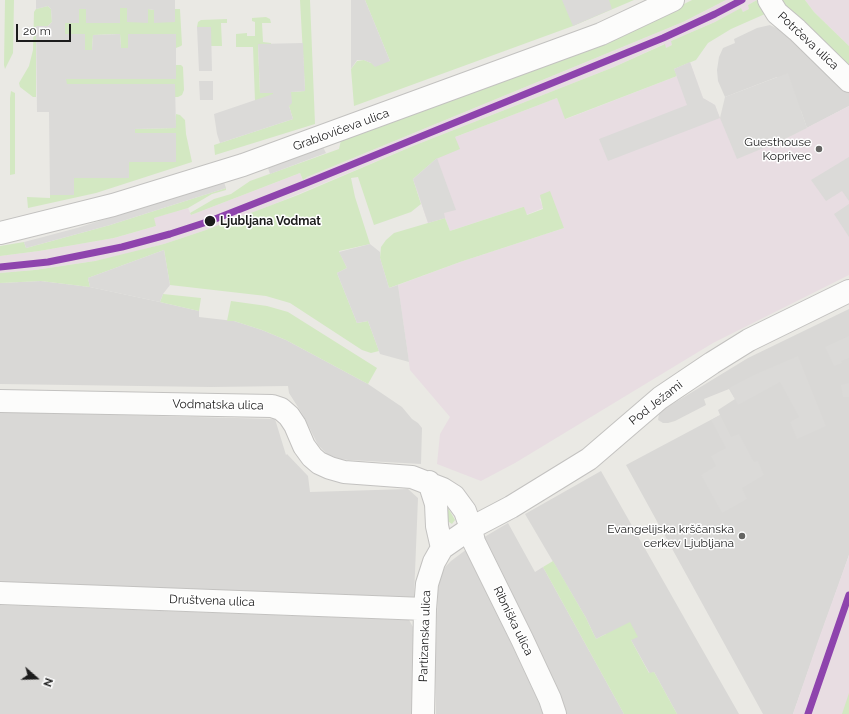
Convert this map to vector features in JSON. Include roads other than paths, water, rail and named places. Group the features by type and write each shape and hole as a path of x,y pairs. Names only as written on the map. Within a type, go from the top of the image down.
{"street":[{"name":"Grablovičeva ulica","path":"0,233 113,205 243,165 601,34 673,0"},
{"name":"Potrčeva ulica","path":"773,7 849,81"},
{"name":"Pod Ježami","path":"471,528 511,507 589,459 660,398 728,352 849,291"},
{"name":"Vodmatska ulica","path":"0,401 272,406 280,409 289,416 295,425 304,446 312,457 319,463 344,472 412,477 428,482 454,496 465,511 471,528"},
{"path":"428,482 436,504 437,526 442,548"},
{"name":"Partizanska ulica","path":"423,714 425,609 429,572 442,548 471,528"},
{"name":"Ribniška ulica","path":"471,528 474,542 550,698 555,714"},
{"name":"Društvena ulica","path":"0,593 425,609"}],"railway":[{"path":"808,714 849,595"}],"place":[{"name":"Guesthouse Koprivec","path":"819,149"},
{"name":"Ljubljana Vodmat","path":"210,221"},
{"name":"Evangelijska krščanska cerkev Ljubljana","path":"742,536"}]}
